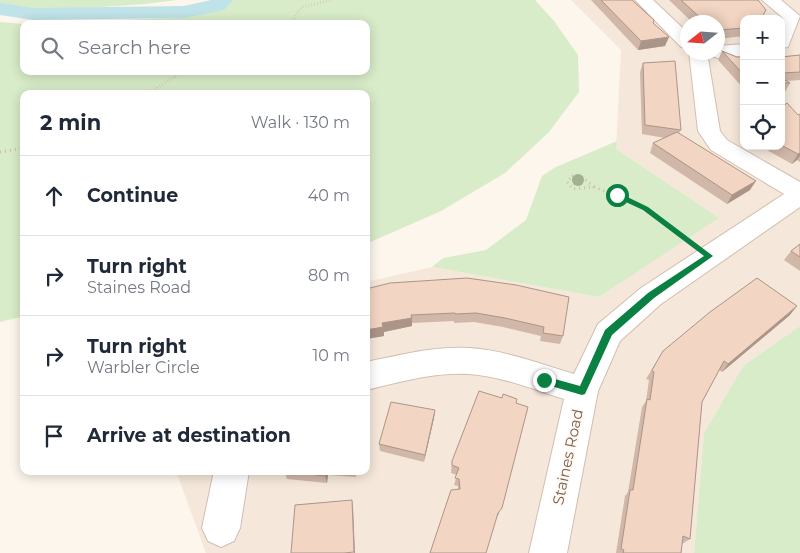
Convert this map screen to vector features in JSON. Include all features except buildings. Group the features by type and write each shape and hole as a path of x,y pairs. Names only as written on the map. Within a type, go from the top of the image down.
{"street":[{"path":"643,0 680,31"},
{"path":"770,0 792,17 785,34"},
{"path":"725,50 740,50"},
{"path":"704,60 709,131 719,144 800,194"},
{"name":"Staines Road","path":"548,553 582,391 608,333 651,296 800,194"},
{"path":"370,375 428,363 470,361 515,371 582,391"},
{"path":"221,528 231,475"}],"path":[{"path":"293,20 298,10 309,5 325,3 331,0"},
{"path":"153,90 178,75"},
{"path":"0,152 20,149"},
{"path":"594,187 574,189 567,182 572,176 581,176 594,187 638,204 709,256"}],"shaded area":[{"path":"571,0 800,0 800,326 743,366 704,433 694,553 206,553 177,475 370,475 370,281 432,267 599,297 718,218 616,149 621,50"}],"green space":[{"path":"0,0 177,0 0,14"},
{"path":"217,0 535,0 554,21 578,55 579,92 549,132 505,173 441,211 370,242 370,90 20,90 20,317 0,322 0,22 20,24 20,75 370,75 370,20 126,20 173,18 207,7"},
{"path":"617,141 616,149 719,218 599,297 432,267 443,258 486,250 526,220 542,176 556,167"},
{"path":"800,326 800,553 694,553 704,433 743,366"}],"waterway":[{"path":"0,9 33,14 184,12 217,6 223,0"}],"route":[{"path":"544,380 582,391 608,333 651,296 709,256 638,204 617,195"}]}
